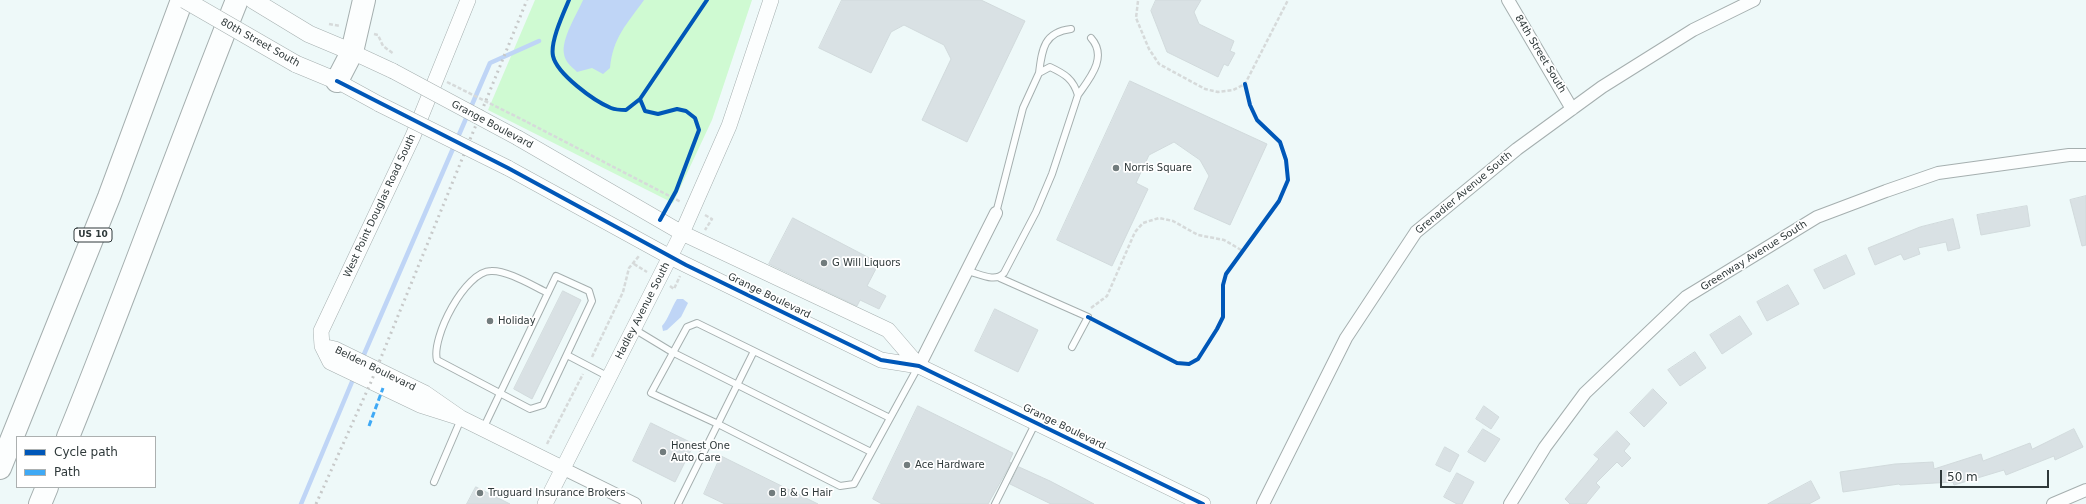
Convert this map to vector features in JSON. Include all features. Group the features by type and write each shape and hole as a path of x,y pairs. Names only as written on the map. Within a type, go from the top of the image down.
{"highway":[{"name":"US 10","path":"0,468 109,197 182,0"},
{"path":"68,436 119,310 175,156 237,0"},
{"path":"337,82 352,52 364,0"},
{"path":"40,504 47,488"}],"main road":[{"name":"80th Street South","path":"185,0 296,64 337,82"},
{"path":"253,0 309,34 352,52"}],"street":[{"name":"West Point Douglas Road South","path":"322,346 321,331 413,136 468,0"},
{"name":"Hadley Avenue South","path":"545,504 682,233 729,126 771,0"},
{"name":"84th Street South","path":"1508,0 1572,109"},
{"name":"Grenadier Avenue South","path":"1263,504 1346,338 1416,232 1517,149 1602,87 1693,30 1754,0"},
{"name":"Grange Boulevard","path":"352,52 393,71 518,138 682,233 888,330 919,366"},
{"name":"Grange Boulevard","path":"337,82 508,168 670,257 881,360 919,366 1203,504"},
{"name":"Greenway Avenue South","path":"1510,504 1545,447 1585,393 1607,371 1686,298 1811,221 1886,191 1938,174 2069,155 2086,155"},
{"path":"919,366 996,213"},
{"name":"Belden Boulevard","path":"322,346 330,362 420,405 461,418 635,504"},
{"path":"2053,504 2086,490"}],"lane":[{"path":"996,213 1023,108 1039,73 1044,46 1051,35 1059,30 1071,29"},
{"path":"1000,278 1036,212 1052,174 1078,95 1093,74 1097,63 1098,53 1096,44 1090,38"},
{"path":"1039,73 1050,67 1067,76 1074,84 1078,95"},
{"path":"483,429 500,393 548,293 556,276 589,292 592,301 543,405 530,408 500,393 437,360 435,352 440,335 462,292 480,274 489,271 498,271 548,293"},
{"path":"968,271 994,279 1000,278 1088,317 1072,347"},
{"path":"890,418 697,323 687,327 651,393 718,424 840,486 854,484 919,366"},
{"path":"634,329 672,352 871,452"},
{"path":"678,504 754,351"},
{"path":"567,355 609,377"},
{"path":"434,482 461,418"},
{"path":"995,504 1036,422"}],"path":[{"path":"1138,1 1136,18 1149,49 1159,64 1204,89 1218,92 1233,90 1245,84 1288,0"},
{"path":"444,80 527,122"},
{"path":"1245,84 1247,91"},
{"path":"660,220 676,191"},
{"path":"1088,317 1091,307 1107,296 1136,232 1143,223 1159,218 1172,222 1198,235 1224,240 1243,251"},
{"path":"541,458 588,366 623,292 629,268 634,264 646,244"},
{"path":"1239,256 1247,244"}],"green space":[{"path":"535,0 752,0 712,120 673,203 488,110"}],"water":[{"path":"583,0 644,0 622,31 614,48 610,68 603,74 592,68 577,72 569,64 564,54 567,34"},
{"path":"677,299 683,299 688,303 681,317 667,330 663,331 662,326"}],"building":[{"path":"842,0 981,0 1025,21 967,142 922,120 951,59 944,45 904,25 891,32 871,73 819,48"},
{"path":"1156,0 1201,0 1194,12 1199,24 1234,41 1230,51 1235,53 1228,66 1224,64 1218,77 1167,52 1151,11"},
{"name":"Norris Square","path":"1130,81 1267,144 1230,225 1194,209 1209,176 1200,160 1174,142 1149,155 1136,183 1148,189 1112,266 1057,240"},
{"path":"2086,196 2086,245 2082,246 2070,200"},
{"path":"2027,206 2030,226 1981,235 1977,215"},
{"name":"G Will Liquors","path":"793,218 879,263 867,286 886,296 879,309 860,300 857,306 769,264"},
{"path":"1953,219 1960,248 1948,251 1946,242 1918,248 1920,254 1904,260 1901,254 1875,265 1868,248 1920,227"},
{"path":"1846,255 1855,274 1824,289 1814,270"},
{"path":"1788,285 1799,304 1767,321 1757,302"},
{"path":"563,291 581,300 532,399 514,389"},
{"path":"995,309 1038,330 1018,372 975,351"},
{"path":"1740,316 1752,334 1722,354 1710,335"},
{"path":"1695,352 1706,368 1680,386 1668,370"},
{"path":"1653,389 1667,403 1644,427 1630,413"},
{"path":"918,406 1013,453 1009,462 1011,463 988,504 882,504 873,499"},
{"path":"1484,406 1499,417 1491,429 1476,419"},
{"name":"Honest One Auto Care","path":"651,423 694,444 675,482 633,461"},
{"path":"1483,429 1500,439 1485,462 1468,452"},
{"path":"2074,429 2083,447 2055,460 2054,456 2006,475 2004,470 1954,485 1953,482 1899,484 1843,492 1840,472 1895,464 1933,462 1934,469 1981,454 1983,461 2030,443 2032,449"},
{"path":"1617,431 1630,444 1624,451 1631,458 1622,467 1617,462 1596,483 1600,487 1586,504 1570,504 1565,499 1599,459 1594,455"},
{"path":"1445,447 1459,455 1450,472 1436,465"},
{"path":"721,456 818,504 725,504 704,494"},
{"path":"1019,467 1094,504 1051,504 1010,484"},
{"path":"1457,473 1474,482 1462,504 1457,504 1444,497"},
{"path":"1811,481 1820,498 1809,504 1768,504"},
{"name":"Truguard Insurance Brokers","path":"476,487 510,504 467,504"}],"waterway":[{"path":"362,359 490,63 539,41"},
{"path":"301,504 354,377"}],"railway":[{"path":"316,504 371,382 527,0"}],"marked path":[{"path":"369,426 383,388"}],"cycle path":[{"path":"569,0 553,43 553,56 561,71 586,93 611,108 626,110 640,99"},
{"path":"660,220 676,191 699,130 695,118 686,111 677,109 658,114 645,111 640,99 707,0"},
{"path":"337,81 508,168 686,265 881,360 919,366 1203,504"},
{"path":"1088,317 1177,363 1189,364 1198,359 1223,317 1223,285 1226,274 1279,201 1288,180 1286,160 1280,142 1257,120 1250,105 1245,84"}],"place":[{"name":"Norris Square","path":"1116,168"},
{"name":"G Will Liquors","path":"824,263"},
{"name":"Holiday","path":"490,321"},
{"name":"Honest One Auto Care","path":"663,452"},
{"name":"Ace Hardware","path":"907,465"},
{"name":"Truguard Insurance Brokers","path":"480,493"},
{"name":"B & G Hair","path":"772,493"}]}
